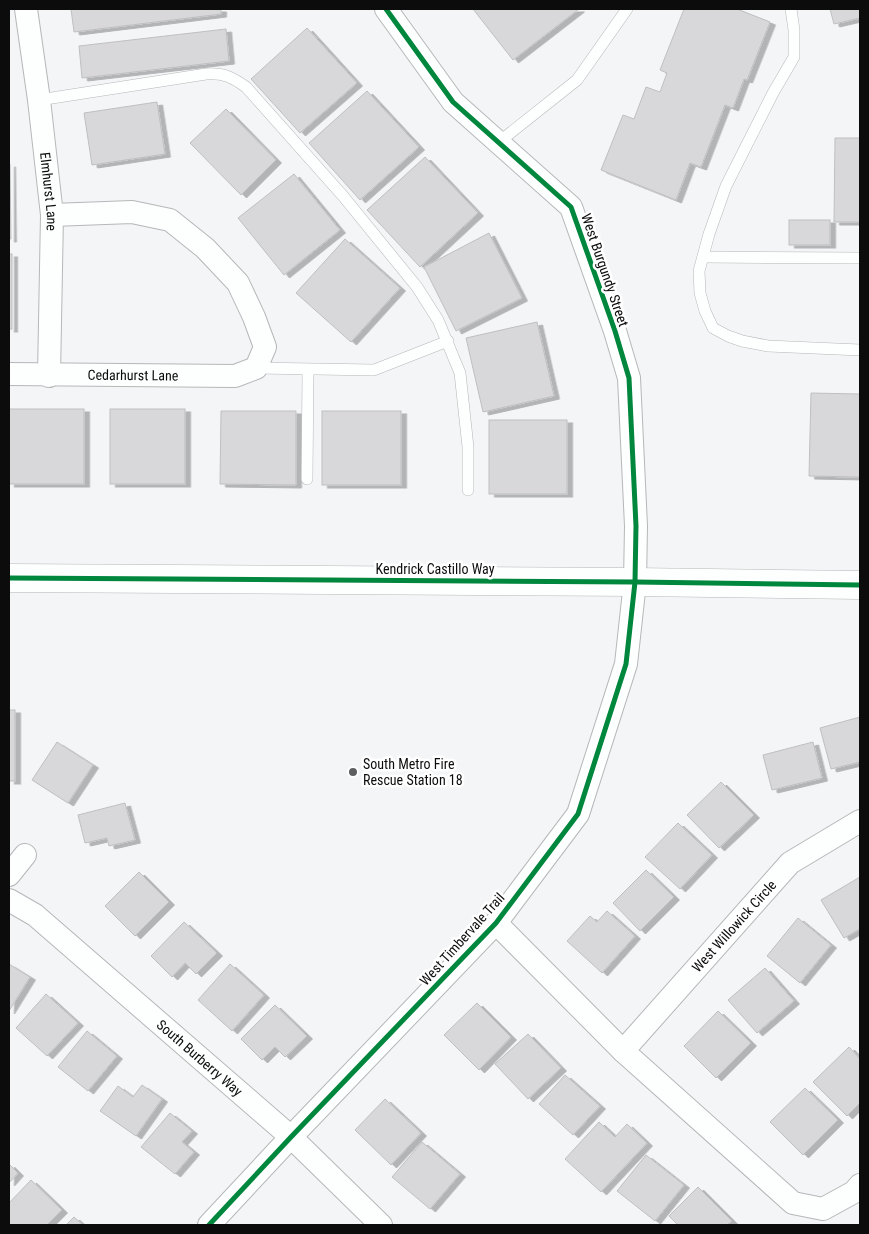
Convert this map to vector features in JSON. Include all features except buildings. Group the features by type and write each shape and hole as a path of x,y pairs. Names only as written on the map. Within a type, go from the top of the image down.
{"main road":[{"name":"Kendrick Castillo Way","path":"9,578 860,585"}],"street":[{"name":"Elmhurst Lane","path":"26,9 39,100 52,215 50,376"},
{"name":"West Burgundy Street","path":"386,9 453,102 571,207 615,331 629,378 636,526 635,582"},
{"path":"52,215 132,212 170,220 205,248 238,283 254,317 265,347 256,368"},
{"name":"Cedarhurst Lane","path":"9,374 50,376 235,376 256,368"},
{"name":"West Timbervale Trail","path":"209,1225 496,923 578,814 626,664 635,582"},
{"name":"West Willowick Circle","path":"623,1051 790,863 860,821"},
{"path":"9,875 25,855"},
{"name":"South Burberry Way","path":"9,900 35,915 291,1137 381,1225"},
{"path":"496,923 623,1051 793,1203 823,1210 854,1192 860,1185"}],"lane":[{"path":"499,142 577,80 627,9"},
{"path":"791,9 794,30 794,57 773,93 726,186 709,234 699,271 700,293 705,311 713,328 742,341 768,346 860,350"},
{"path":"39,100 217,73 232,77 246,87 356,211 417,287 438,320 460,374 468,447 468,490"},
{"path":"703,257 860,258"},
{"path":"256,368 374,370 448,341"},
{"path":"307,478 308,370"}],"cycle path":[{"path":"209,1225 496,923 578,814 626,664 635,582 636,526 629,378 615,331 571,207 453,102 386,9"},
{"path":"9,578 860,585"}],"place":[{"name":"South Metro Fire Rescue Station 18","path":"353,772"}]}
